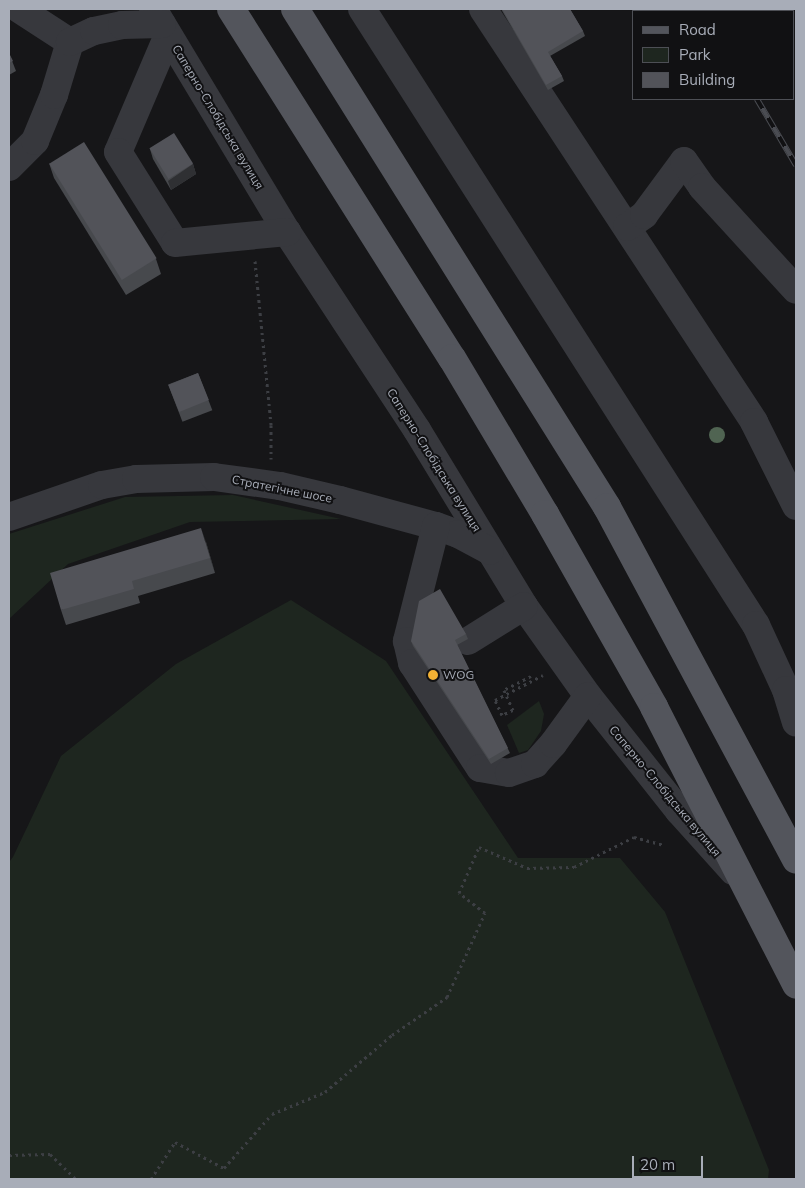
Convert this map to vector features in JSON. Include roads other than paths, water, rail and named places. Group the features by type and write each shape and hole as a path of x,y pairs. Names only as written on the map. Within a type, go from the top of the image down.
{"main road":[{"name":"Саперно-Слобідська вулиця","path":"231,9 452,358 545,514 654,707 796,985"},
{"path":"295,9 607,507 796,860"}],"street":[{"path":"362,9 756,625 786,690 796,723"},
{"path":"483,9 754,422 796,506"},
{"path":"16,12 70,42"},
{"name":"Саперно-Слобідська вулиця","path":"161,22 287,232 417,430 524,606 588,696 679,811 747,887"},
{"path":"9,167 35,141 54,94 70,42 94,31 122,25 161,22 118,152 175,243 287,232"},
{"path":"627,227 644,215 684,162 702,187 796,290"},
{"name":"Стратегічне шосе","path":"9,517 102,486 136,479 214,477 252,482 340,500 436,526 458,534 492,552"},
{"path":"436,526 417,610 407,642 412,663 480,768 509,773 534,764 553,744 588,696"},
{"path":"468,641 524,606"}],"railway":[{"path":"758,100 796,165"}],"place":[{"name":"WOG","path":"433,675"}]}
